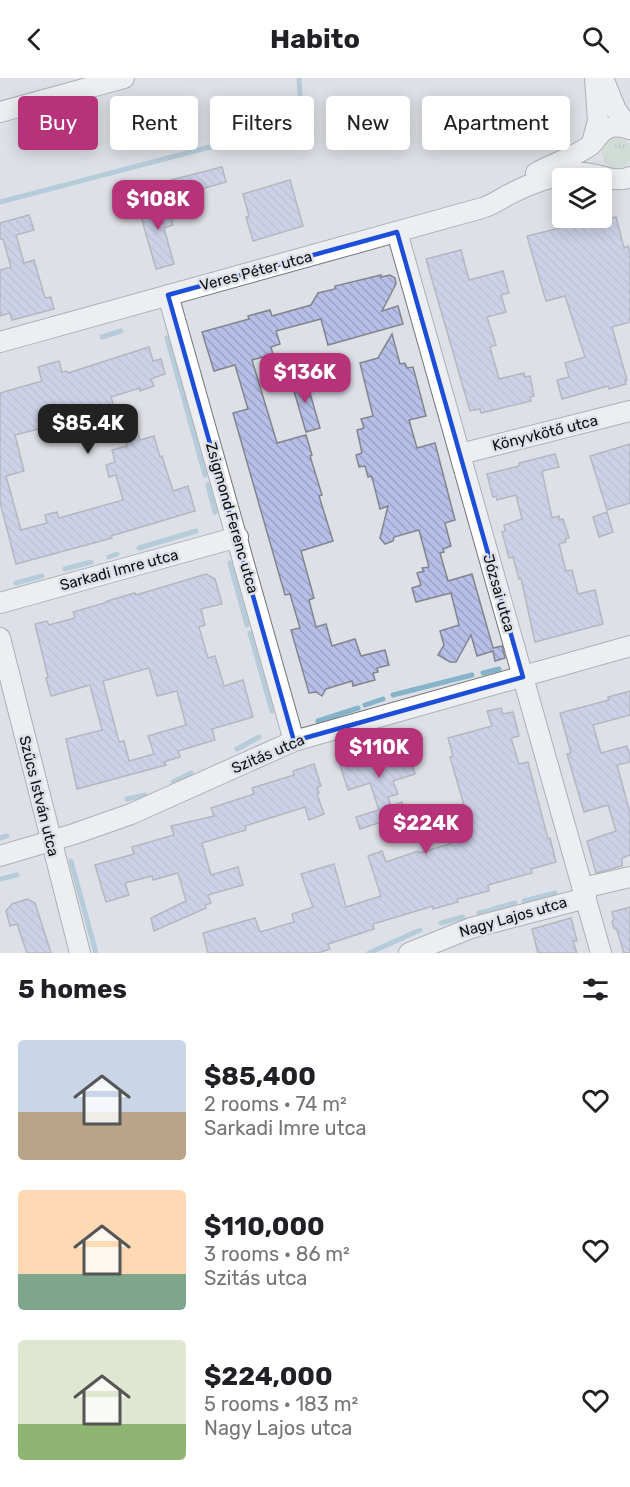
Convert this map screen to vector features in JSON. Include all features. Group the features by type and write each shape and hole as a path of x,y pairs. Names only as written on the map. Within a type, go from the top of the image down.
{"street":[{"path":"0,112 124,78"},
{"path":"595,78 598,121 592,143 591,161 596,168"},
{"path":"603,78 615,111 630,129"},
{"name":"Veres Péter utca","path":"509,195 534,174 592,143 604,130 612,127 630,129"},
{"name":"Veres Péter utca","path":"612,178 617,180 630,177"},
{"name":"Veres Péter utca","path":"0,342 482,208 538,181 552,178"},
{"name":"Józsai utca","path":"396,232 601,953"},
{"name":"Zsigmond Ferenc utca","path":"168,295 294,741"},
{"name":"Könyvkötő utca","path":"460,454 630,411"},
{"name":"Sarkadi Imre utca","path":"0,603 238,537"},
{"name":"Szűcs István utca","path":"0,638 80,953"},
{"name":"Szitás utca","path":"0,856 144,809 294,741 630,646"},
{"name":"Nagy Lajos utca","path":"409,953 471,927 630,877"}],"highlighted area":[{"path":"397,232 523,677 294,741 168,295"}],"green space":[{"path":"611,139 623,139 631,147 631,159 623,167 611,167 603,159 603,147"}],"building":[{"path":"222,167 226,182 176,196 171,180"},
{"path":"290,180 303,226 253,241 246,217 249,216 243,194"},
{"path":"166,198 173,225 164,228 174,264 156,269 138,206"},
{"path":"29,215 34,230 16,235 24,263 34,260 45,298 51,297 54,309 12,320 10,313 0,316 0,270 11,267 3,239 0,239 0,223"},
{"path":"616,217 624,248 628,246 630,254 630,322 612,327 627,380 626,384 609,389 608,386 562,399 557,380 569,377 565,363 585,357 565,296 546,301 527,236 560,228 612,228 612,218"},
{"path":"461,250 469,280 503,271 509,293 501,295 506,312 487,317 496,345 490,347 499,379 524,373 525,377 530,376 534,396 530,397 531,401 481,413 480,409 470,411 426,259"},
{"path":"381,275 381,277 390,275 395,278 396,284 382,311 398,306 403,324 328,345 321,319 276,331 280,344 271,347 273,354 252,360 277,443 306,435 322,495 319,496 333,541 301,551 314,598 309,600 316,627 326,624 332,646 355,639 361,656 385,650 389,665 377,668 378,672 373,673 375,680 353,686 352,681 326,689 322,696 316,692 309,693 291,630 300,628 290,594 285,595 233,413 248,409 235,365 214,371 202,332 249,319 248,316 270,310 272,316 311,305 318,293 335,289 335,286"},
{"path":"392,334 400,364 405,363 407,368 413,367 426,416 409,420 417,448 435,443 455,520 445,523 451,546 440,553 448,581 472,574 493,648 502,646 505,658 495,661 493,651 477,656 471,635 456,662 450,662 438,655 444,645 440,631 459,625 451,593 416,602 412,588 421,585 417,573 424,571 422,568 429,567 419,530 394,537 393,541 385,544 380,538 388,506 380,509 371,476 368,477 365,466 359,467 356,455 362,453 357,430 364,428 361,419 373,416 360,363 378,358"},
{"path":"149,347 153,361 161,359 165,374 151,379 154,386 111,397 116,413 55,430 54,425 15,435 24,471 6,476 21,530 47,523 45,515 57,512 59,518 123,500 116,475 109,477 106,465 115,462 112,450 127,446 121,425 134,421 140,440 154,436 173,491 188,486 195,511 111,536 112,538 16,564 0,502 0,393 42,381 38,367 59,361 62,372 67,371 68,373"},
{"path":"305,376 320,428 306,432 291,381"},
{"path":"630,444 630,503 607,510 590,456"},
{"path":"555,454 559,467 542,471 552,518 559,516 560,520 563,519 569,538 565,539 566,542 559,544 566,571 572,570 578,594 595,590 603,624 535,642 521,578 519,579 513,557 509,558 502,532 505,531 504,525 522,519 516,495 497,500 496,496 493,497 487,474"},
{"path":"607,512 613,532 599,537 593,517"},
{"path":"206,574 215,579 222,604 201,609 205,625 199,627 208,658 215,656 224,686 243,680 253,717 212,729 215,740 178,751 180,757 164,762 166,765 77,789 66,739 102,730 90,685 51,696 35,624 47,621 49,625 75,618 73,612 135,593 136,595","holes":["149,668 157,696 177,691 186,725 148,736 154,754 129,761 124,741 119,742 103,681"]},
{"path":"630,691 630,715 593,725 601,753 627,746 630,756 630,762 617,765 630,813 630,855 622,858 622,866 596,873 587,841 616,831 608,805 584,812 567,754 571,753 560,713 609,700 608,697"},
{"path":"501,708 503,714 513,712 519,736 511,738 519,764 528,762 556,862 531,869 532,873 488,885 489,891 457,899 458,902 433,909 433,906 373,924 374,929 328,944 330,949 318,953 208,953 203,933 255,918 260,932 294,922 292,914 313,907 301,874 334,864 346,907 381,896 368,856 382,851 386,862 418,851 418,853 450,844 442,819 466,812 450,757 453,756 448,738 492,726 487,711"},
{"path":"405,741 415,774 393,781 398,794 388,797 391,806 402,802 406,814 360,829 356,817 379,810 370,783 348,790 338,759"},
{"path":"314,764 321,786 317,787 319,793 317,794 324,814 309,820 305,807 245,826 246,830 202,843 211,875 238,867 243,885 208,895 211,903 205,905 206,908 154,931 151,918 186,901 178,873 153,880 152,876 125,883 129,895 106,902 95,865 134,854 132,847 174,835 171,826 214,816 211,808 254,794 252,788 294,775 293,771"},
{"path":"27,899 35,903 51,953 27,953 17,924 10,926 6,911 12,904"},
{"path":"630,907 630,953 624,953 612,922 614,919 612,912"},
{"path":"571,918 577,941 573,941 577,953 538,953 532,929"}],"waterway":[{"path":"0,202 290,126 295,122 300,111 299,78"},
{"path":"102,337 121,331"},
{"path":"167,338 205,475"},
{"path":"208,485 215,512"},
{"path":"139,548 196,531"},
{"path":"109,557 117,554"},
{"path":"65,569 91,562"},
{"path":"230,563 247,625"},
{"path":"16,583 42,576"},
{"path":"250,633 272,711"},
{"path":"483,673 499,669"},
{"path":"393,695 472,675"},
{"path":"365,705 383,699"},
{"path":"318,721 358,708"},
{"path":"237,749 259,737"},
{"path":"173,782 191,773"},
{"path":"127,799 145,795"},
{"path":"0,838 7,836"},
{"path":"71,861 96,953"},
{"path":"0,879 17,875"},
{"path":"524,901 555,893"},
{"path":"494,909 515,903"},
{"path":"479,913 492,910"},
{"path":"441,923 463,917"},
{"path":"369,953 420,930"}]}
